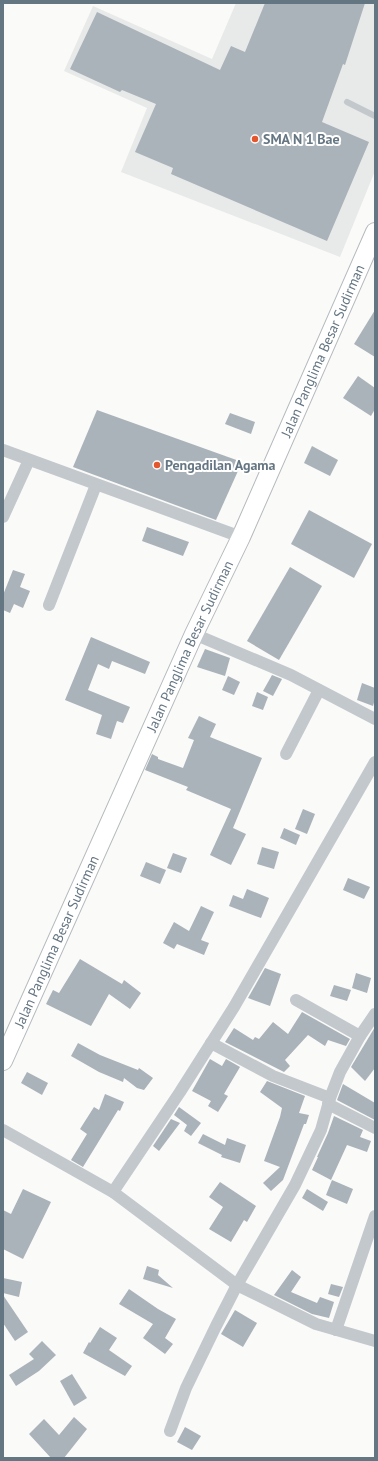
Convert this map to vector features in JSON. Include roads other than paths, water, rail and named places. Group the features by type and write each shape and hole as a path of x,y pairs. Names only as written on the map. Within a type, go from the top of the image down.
{"main road":[{"name":"Jalan Panglima Besar Sudirman","path":"3,1061 194,634 241,537 375,232"}],"street":[{"path":"3,450 241,537"},
{"path":"3,517 29,460"},
{"path":"49,605 96,485"},
{"path":"194,634 291,675 375,719"},
{"path":"286,754 320,690"},
{"path":"113,1192 180,1092 234,1007 375,762"},
{"path":"296,1000 360,1036"},
{"path":"170,1431 186,1388 237,1285 295,1185 320,1130 340,1072 360,1036 375,1014"},
{"path":"211,1043 273,1076 329,1101 375,1128"},
{"path":"3,1130 113,1192 237,1285 316,1324 375,1341"},
{"path":"336,1330 375,1216"}],"lane":[{"path":"346,102 375,116"}],"place":[{"name":"SMA N 1 Bae","path":"255,139"},
{"name":"Pengadilan Agama","path":"157,465"}]}
